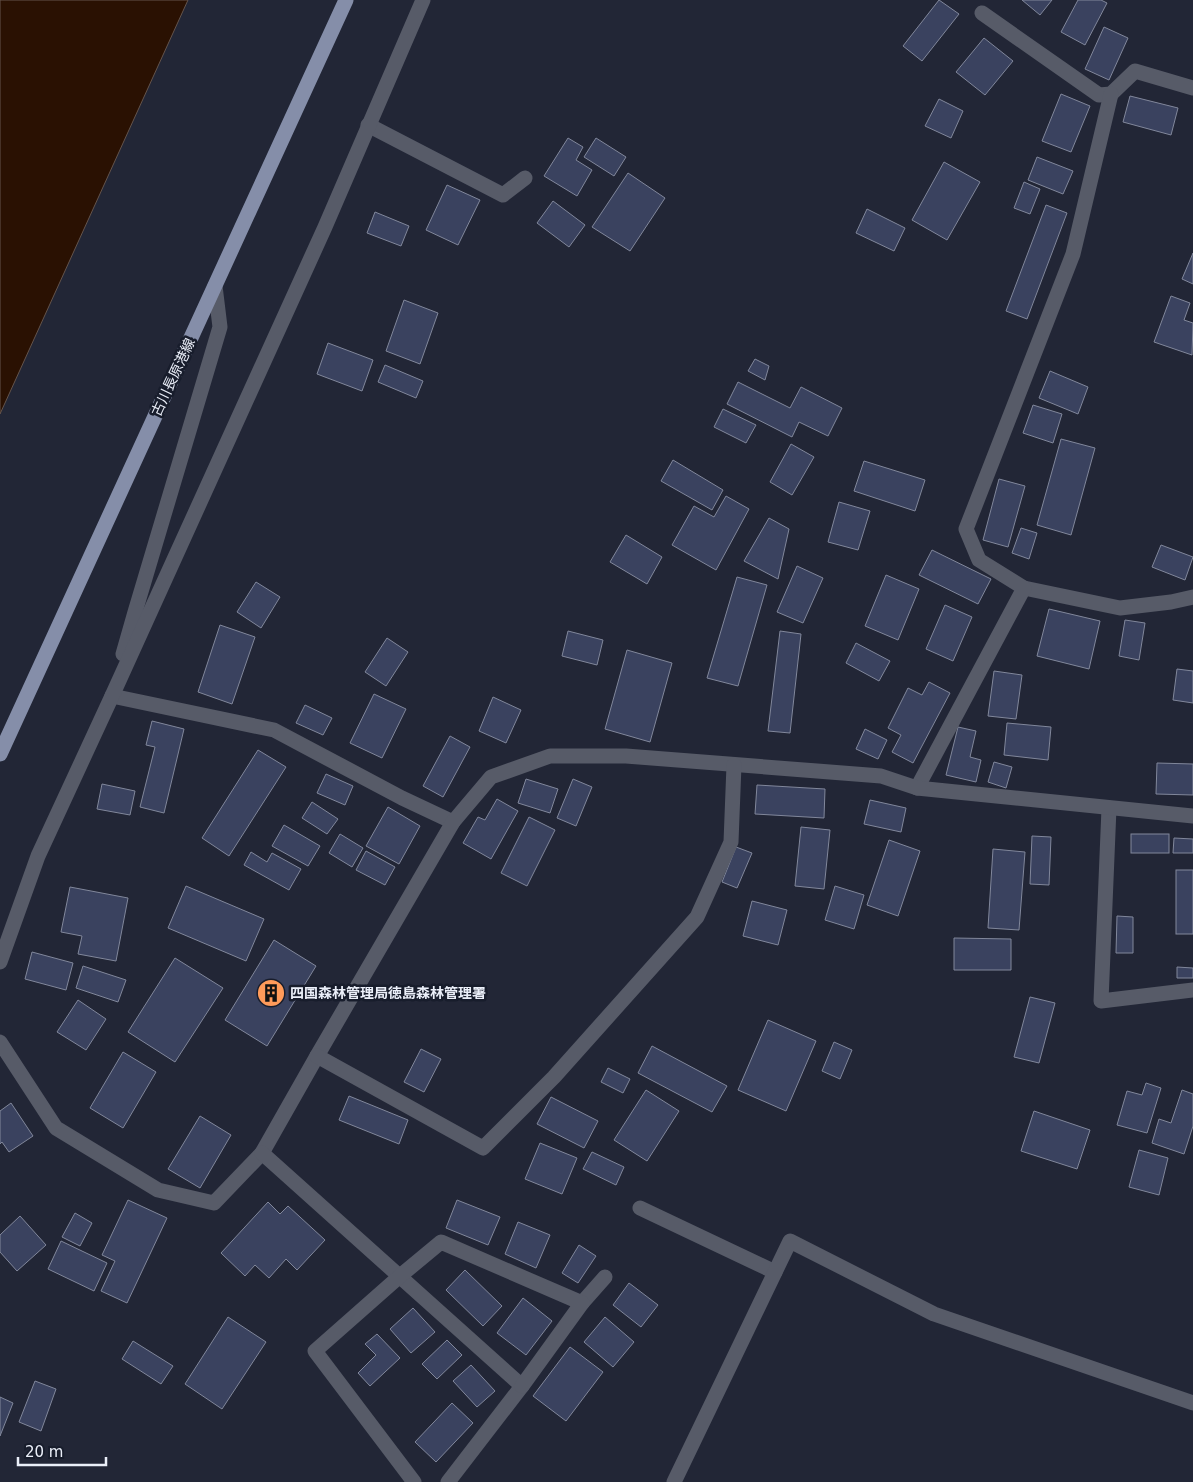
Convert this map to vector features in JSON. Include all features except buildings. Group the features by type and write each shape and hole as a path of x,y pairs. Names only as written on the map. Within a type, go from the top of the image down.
{"main road":[{"name":"古川長原港線","path":"0,754 346,0"}],"street":[{"path":"0,962 38,856 320,236 423,0"},
{"path":"982,13 1099,95 1111,94"},
{"path":"1193,88 1135,71 1111,94 1073,254 966,528 978,560 1024,588 1120,608 1171,602 1193,597"},
{"path":"368,126 503,195 525,178"},
{"path":"112,696 134,612 220,327 215,286"},
{"path":"917,788 1024,588"},
{"path":"112,696 274,730 402,798 454,822"},
{"path":"0,1042 56,1128 158,1190 214,1203 262,1153 316,1056 454,822 491,777 550,756 626,756 881,776 917,788 1193,816"},
{"path":"316,1056 482,1148 554,1077 697,917 731,842 734,765"},
{"path":"1109,808 1101,1001 1193,990"},
{"path":"262,1153 522,1386"},
{"path":"640,1208 775,1272"},
{"path":"674,1482 790,1241 934,1314 1193,1403"},
{"path":"414,1482 314,1351 441,1242 582,1303"},
{"path":"448,1482 522,1386 582,1303 605,1277"}],"shaded area":[{"path":"0,0 188,0 0,414"}],"place":[{"name":"四国森林管理局徳島森林管理署","path":"271,993"}]}
